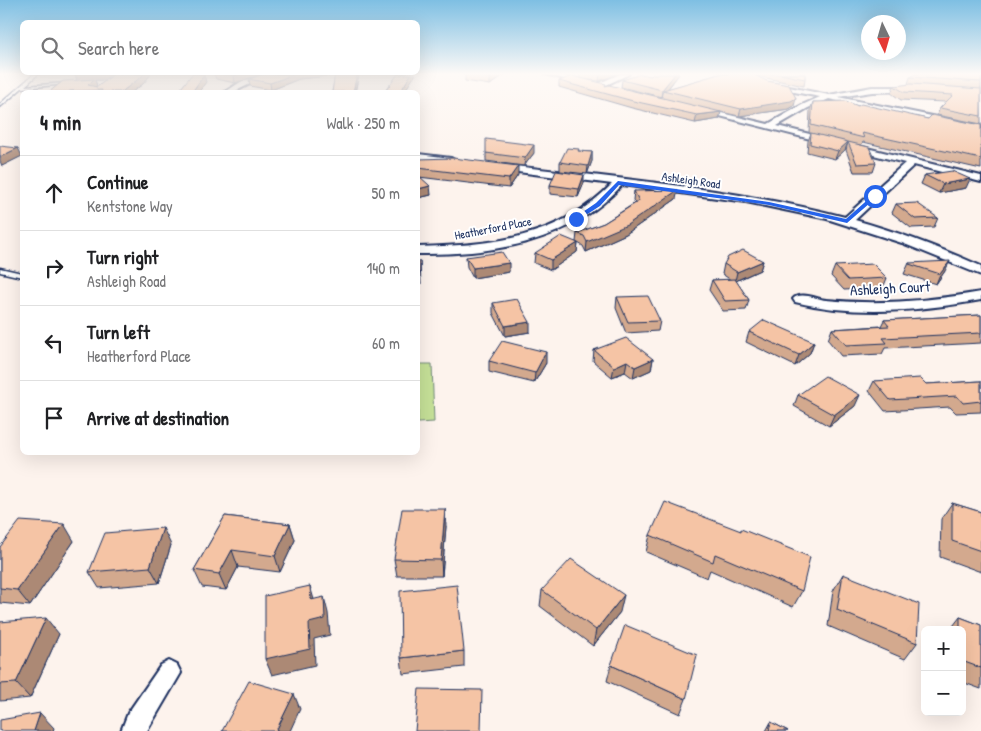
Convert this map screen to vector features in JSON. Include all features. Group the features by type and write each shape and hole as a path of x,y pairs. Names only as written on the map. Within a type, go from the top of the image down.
{"street":[{"path":"770,127 800,108"},
{"path":"883,108 981,129"},
{"path":"694,109 981,179"},
{"path":"420,157 463,163"},
{"path":"847,221 911,163"},
{"name":"Ashleigh Road","path":"482,165 760,202 847,221 913,243 981,271"},
{"name":"Heatherford Place","path":"420,251 470,248 536,235 589,212 618,183"},
{"name":"Ashleigh Court","path":"800,299 830,306 848,307 942,302 981,296"},
{"path":"134,731 137,722 169,673"}],"lane":[{"path":"0,270 20,275"}],"green space":[{"path":"420,364 432,364 434,422 420,423"}],"building":[{"path":"666,108 705,108 721,112 697,115"},
{"path":"812,108 879,108 928,119 932,115 981,125 981,159 862,133 864,138 811,125"},
{"path":"941,108 981,108 981,116"},
{"path":"811,133 848,142 838,151 810,144"},
{"path":"486,139 534,145 525,158 486,153"},
{"path":"848,142 869,147 876,163 857,164"},
{"path":"0,146 18,148 0,157"},
{"path":"567,148 592,152 588,166 560,162"},
{"path":"453,158 518,166 509,179 420,168 420,159"},
{"path":"556,171 584,175 579,189 550,185"},
{"path":"952,171 970,179 943,184 925,175"},
{"path":"420,177 430,186 420,188"},
{"path":"678,190 627,225 587,242 584,236 577,233 604,223 639,201 634,191"},
{"path":"917,203 938,218 915,219 896,204"},
{"path":"561,236 578,243 551,260 535,253"},
{"path":"743,250 763,261 737,272 724,264 728,257"},
{"path":"502,252 509,263 473,268 466,257"},
{"path":"950,261 940,274 909,264 909,263"},
{"path":"873,264 887,278 848,280 835,266"},
{"path":"735,279 749,300 725,301 712,280"},
{"path":"648,296 660,321 628,322 617,297"},
{"path":"517,299 530,322 505,326 493,303"},
{"path":"981,315 981,333 883,338 887,343 846,345 832,329 889,326 884,320"},
{"path":"764,320 814,342 799,355 749,332"},
{"path":"626,338 653,359 635,367 627,361 614,367 594,350"},
{"path":"502,341 546,352 535,373 489,361"},
{"path":"825,376 860,395 834,415 798,395"},
{"path":"920,378 926,384 981,381 981,401 963,403 957,396 890,400 874,381"},
{"path":"665,502 741,531 741,529 810,557 802,591 715,554 713,562 650,535"},
{"path":"952,503 981,512 981,551 952,541"},
{"path":"402,509 445,509 441,560 394,559"},
{"path":"225,516 290,524 275,556 232,550 219,574 194,570"},
{"path":"20,521 64,524 17,590 0,588 0,547"},
{"path":"163,528 150,567 89,572 105,533"},
{"path":"571,559 624,595 596,630 542,590"},
{"path":"843,574 919,604 917,643 837,610"},
{"path":"457,585 464,651 401,658 400,591"},
{"path":"310,586 311,600 324,597 325,619 309,623 310,649 265,659 265,596"},
{"path":"960,617 981,625 981,668 966,662 966,626 960,626"},
{"path":"46,618 16,683 0,684 0,622"},
{"path":"625,625 697,655 686,699 611,665"},
{"path":"249,681 294,694 276,731 222,731"},
{"path":"419,689 482,690 481,731 415,731"},
{"path":"40,713 34,731 0,731 0,720"},
{"path":"771,722 788,731 769,731"}],"route":[{"path":"576,219 589,212 618,183 733,198 804,210 847,221 875,196"}]}
